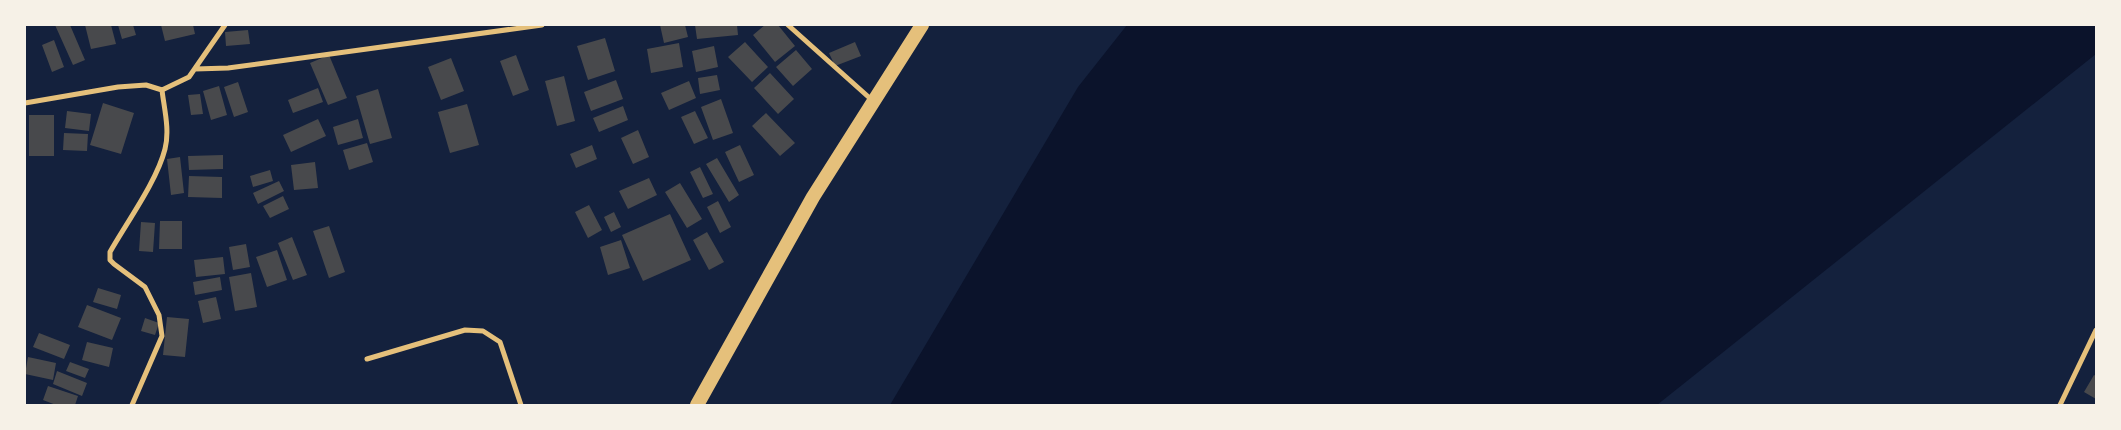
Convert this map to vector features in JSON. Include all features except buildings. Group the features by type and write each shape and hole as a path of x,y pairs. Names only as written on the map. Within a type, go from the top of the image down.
{"highway":[{"path":"697,405 814,197 922,25"}],"street":[{"path":"25,103 118,87 146,85 162,90 184,81 195,69 225,25"},
{"path":"195,69 228,68 542,25"},
{"path":"788,25 873,101"},
{"path":"132,405 162,336 159,315 145,287 110,260 110,252 156,171 166,148 166,126 162,90"},
{"path":"367,359 465,330 483,331 500,342 521,405"},
{"path":"2060,405 2096,330"}],"water":[{"path":"1127,25 2096,25 2096,54 1657,405 890,405 1078,87"}]}
